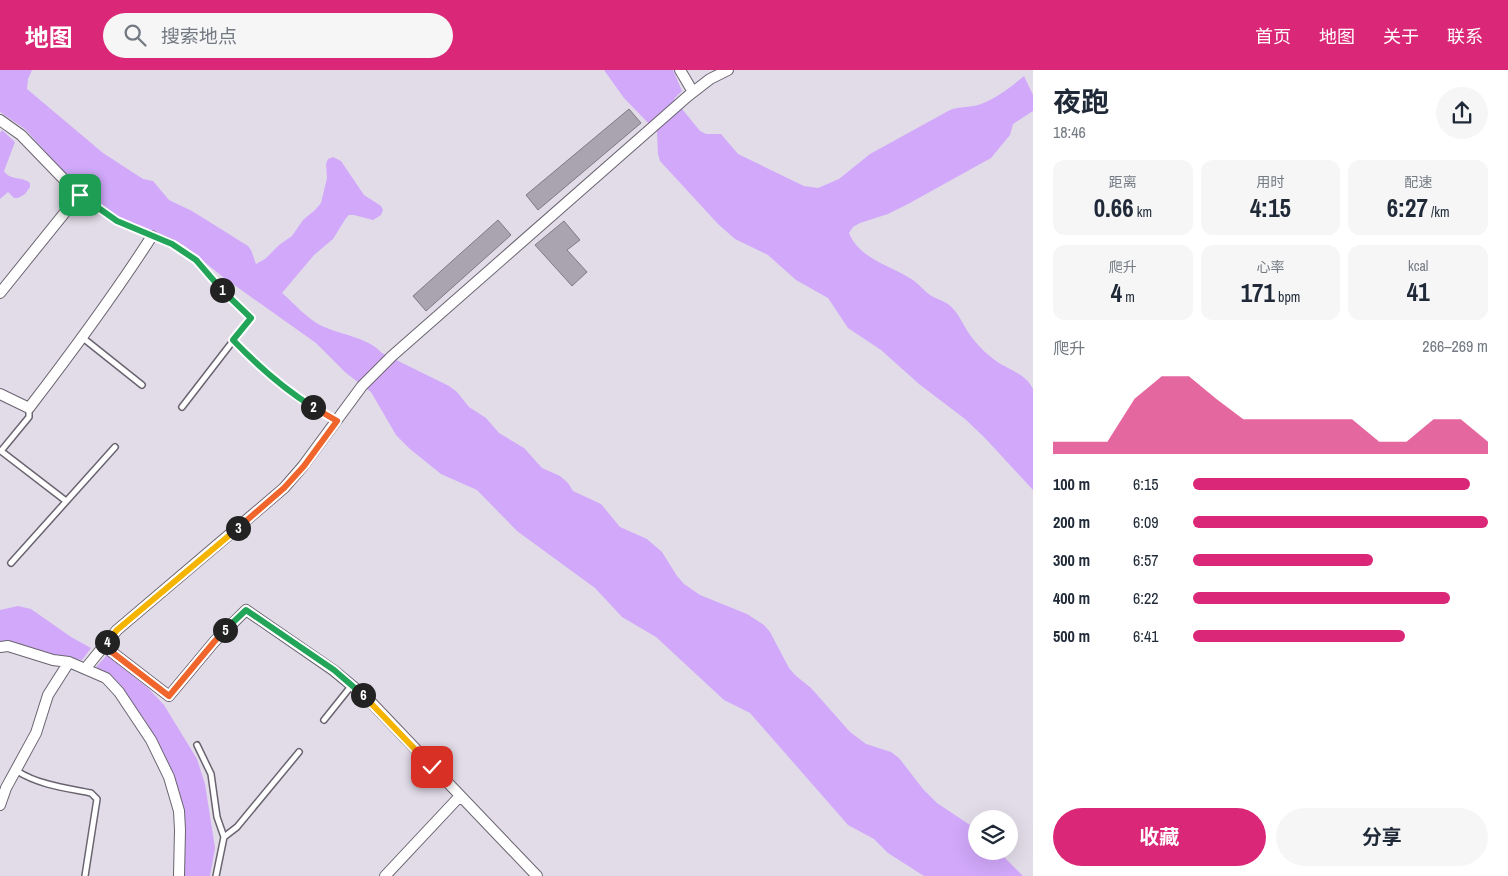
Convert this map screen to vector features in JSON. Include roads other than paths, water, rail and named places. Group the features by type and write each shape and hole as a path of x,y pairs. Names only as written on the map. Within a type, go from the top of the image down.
{"street":[{"path":"680,70 690,94"},
{"path":"85,669 117,630 284,488 304,466 362,386 392,356 690,94 710,79 728,70"},
{"path":"0,120 21,135 80,195 0,294"},
{"path":"0,394 28,408 83,338 152,236"},
{"path":"104,646 169,696 214,642 246,610 334,670 367,698 537,876"},
{"path":"0,646 8,646 53,660 69,662 106,678 120,692 151,740 167,772 178,811 180,830 179,876"},
{"path":"0,805 6,788 17,771 36,733 48,696 69,662"},
{"path":"385,876 460,796"}],"lane":[{"path":"80,195 117,221 172,244 196,260 220,288 251,318 182,407"},
{"path":"83,338 142,385"},
{"path":"233,340 250,358 298,398 337,421"},
{"path":"28,408 29,417 1,451 66,501"},
{"path":"11,562 115,447"},
{"path":"324,720 352,685"},
{"path":"197,745 211,774 217,818 224,837 216,876"},
{"path":"224,837 237,827 299,752"},
{"path":"17,771 38,782 92,793 96,796 85,876"}]}
